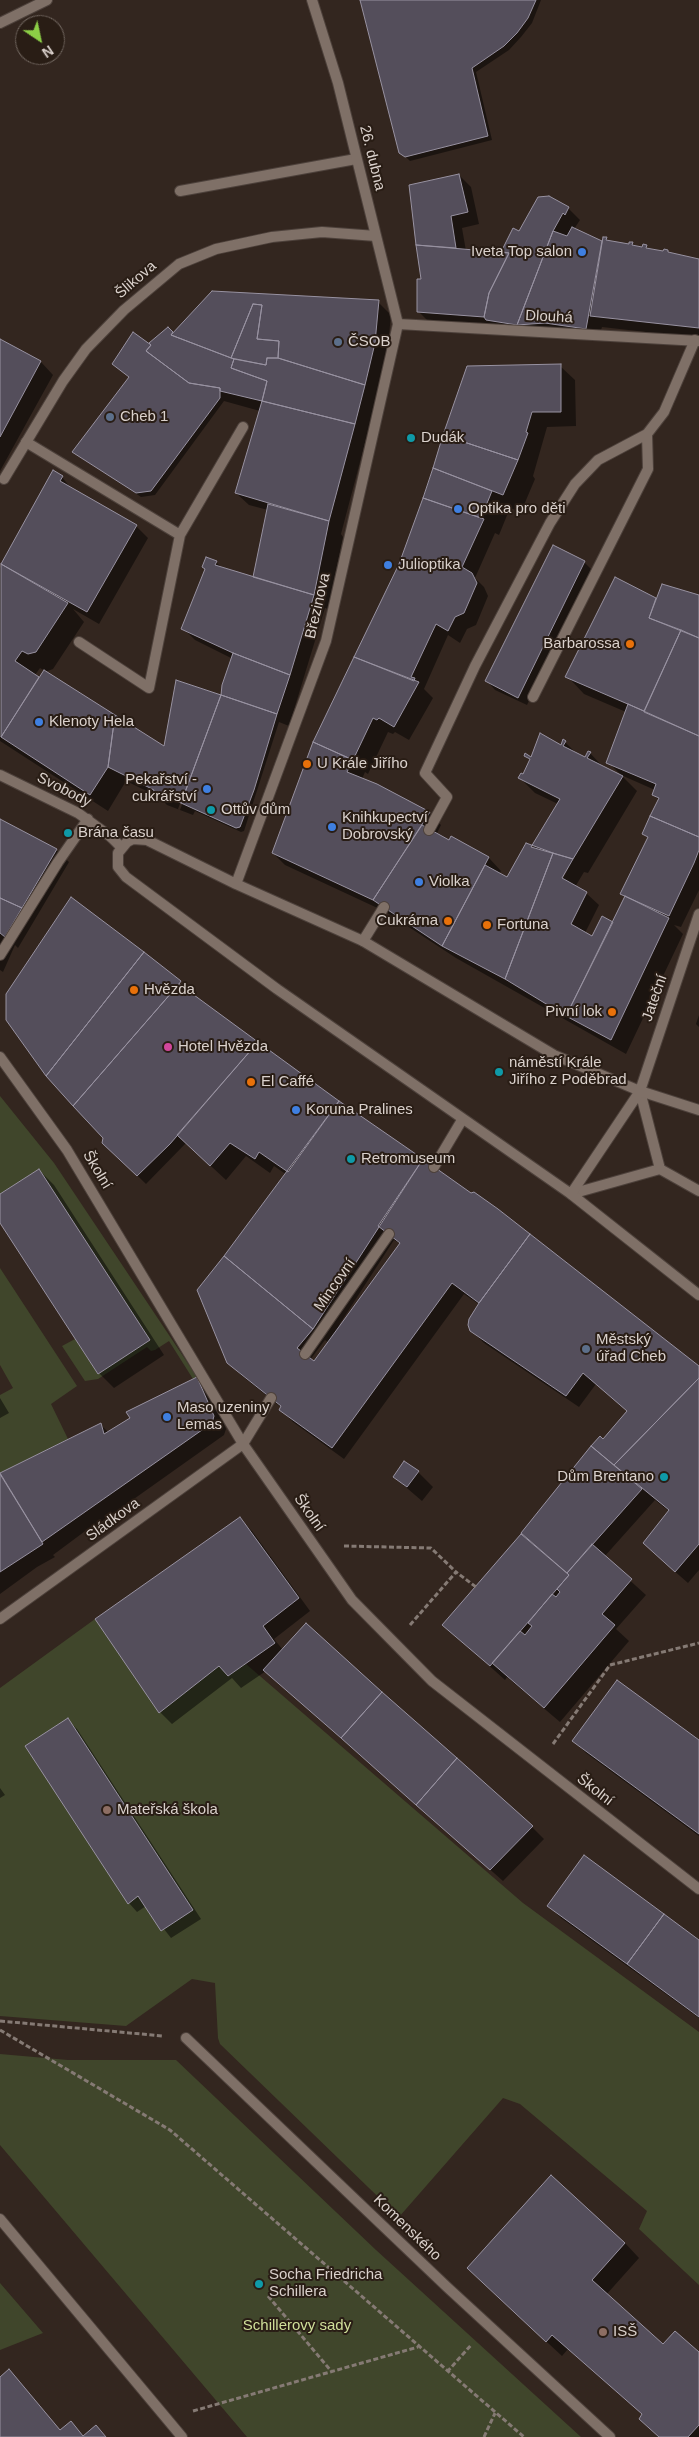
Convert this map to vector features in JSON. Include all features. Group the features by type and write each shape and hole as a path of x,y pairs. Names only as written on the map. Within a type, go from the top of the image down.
{"street":[{"path":"0,23 47,0"},
{"name":"26. dubna","path":"312,0 338,83 398,324"},
{"path":"180,191 356,159"},
{"name":"Šlikova","path":"2,482 63,381 86,349 124,310 178,264 216,249 272,237 322,232 376,236"},
{"name":"Dlouhá","path":"398,324 697,341"},
{"name":"Březinova","path":"236,884 326,641 398,324"},
{"path":"429,830 447,797 425,773 475,666 550,523 575,484 598,460 647,434 664,412 697,341"},
{"path":"79,642 150,688 180,535 243,427"},
{"path":"533,697 648,469 647,434"},
{"path":"26,442 180,535"},
{"name":"Svobody","path":"0,775 88,819 121,847"},
{"path":"0,955 58,862 88,819"},
{"path":"699,1110 640,1091 554,1055 363,941 236,884 147,840 133,839 121,847 117,860 121,873 126,877 277,989 462,1120 571,1194 699,1295"},
{"path":"363,941 384,907"},
{"name":"Jateční","path":"640,1091 699,914"},
{"name":"Školní","path":"1,1059 67,1150 243,1444 352,1600 432,1681 699,1889"},
{"path":"571,1194 640,1091"},
{"path":"640,1091 660,1169"},
{"path":"434,1167 462,1120"},
{"path":"571,1194 660,1169 699,1191"},
{"name":"Mincovní","path":"305,1354 389,1234"},
{"path":"243,1444 271,1398"},
{"name":"Sládkova","path":"0,1620 243,1444"},
{"name":"Komenského","path":"186,2038 489,2326 610,2437"},
{"path":"0,2219 182,2437"}],"path":[{"path":"320,1555 340,1546 431,1548 456,1572 476,1587"},
{"path":"394,1643 456,1572"},
{"path":"538,1765 610,1665 699,1643"},
{"path":"0,2021 186,2038"},
{"path":"0,2030 170,2130 524,2437"},
{"path":"268,2296 332,2372"},
{"path":"447,2372 489,2326"},
{"path":"167,2419 419,2346"},
{"path":"484,2437 495,2413"}],"green space":[{"path":"0,1096 54,1163 197,1377 193,1379 169,1341 155,1350 151,1351 147,1347 98,1379 85,1381 62,1346 75,1339 98,1374 150,1340 39,1169 0,1194"},
{"path":"0,1268 77,1386 51,1404 68,1439 0,1473 0,1395 13,1388 0,1365"},
{"path":"95,1619 159,1712 219,1666 228,1676 246,1664 523,1903 699,2032 699,2285 639,2229 647,2211 520,2104 503,2098 399,2217 220,2044 218,2038 215,1983 192,1979 126,2026 0,2016 0,1688"},
{"name":"Schillerovy sady","path":"0,2054 68,2060 176,2060 376,2250 581,2437 247,2437 0,2145"},
{"path":"0,2283 43,2333 0,2350"}],"building":[{"path":"360,0 536,0 528,18 517,33 504,46 472,68 488,136 405,157 399,153"},
{"path":"459,174 468,212 451,216 456,248 416,245 409,185"},
{"path":"549,196 569,207 565,215 563,213 553,231 517,325 486,320 484,317 489,293 509,253 503,252 503,248 513,228 519,231 538,197"},
{"path":"572,227 602,241 586,329 545,323 517,325 553,231 567,236"},
{"path":"603,237 607,237 606,240 629,244 629,242 633,242 632,245 642,247 643,244 647,245 646,248 663,251 664,249 668,250 668,252 699,259 699,328 590,316"},
{"path":"416,245 509,253 489,293 484,317 417,312 417,279 421,279"},
{"path":"212,291 379,300 375,343 365,385 278,358 279,341 257,339 262,305 253,304 231,358 171,335"},
{"path":"253,304 262,305 257,339 279,341 278,358 267,358 266,365 231,358"},
{"path":"168,327 173,332 171,335 234,359 231,368 267,381 262,401 220,391 220,388 189,383 146,351 151,345 149,343"},
{"path":"133,332 151,345 146,351 189,383 220,388 220,398 151,491 136,493 72,452 129,377 112,364"},
{"path":"0,339 41,361 0,437"},
{"path":"267,358 278,358 365,385 355,424 262,401 267,381 231,368 234,359 266,365"},
{"path":"561,364 561,412 532,412 526,432 528,433 518,460 443,435 467,366"},
{"path":"262,401 355,424 329,521 235,493"},
{"path":"443,435 518,460 503,495 433,468"},
{"path":"433,468 492,491 481,518 423,498"},
{"path":"53,470 63,476 60,481 137,525 87,612 1,564"},
{"path":"423,498 484,519 462,567 472,573 477,583 464,613 455,617 448,631 436,624 411,677 415,678 414,681 354,657 399,564"},
{"path":"268,504 329,521 314,595 253,577"},
{"path":"553,545 585,561 518,698 485,681"},
{"path":"206,557 217,561 215,565 314,595 290,675 233,653 181,629 205,569 202,567"},
{"path":"1,564 68,603 36,652 28,654 22,651 15,661 39,677 1,737"},
{"path":"615,577 656,598 649,618 681,630 644,711 565,677"},
{"path":"662,584 699,595 699,638 649,618"},
{"path":"681,630 699,638 699,736 644,712"},
{"path":"233,653 290,675 277,714 221,695 222,685"},
{"path":"354,657 419,682 394,727 379,718 377,720 373,718 353,760 313,742"},
{"path":"44,670 115,715 108,767 90,795 1,737"},
{"path":"176,680 221,695 181,803 153,793 154,790 108,767 115,715 164,746"},
{"path":"221,695 277,714 254,790 240,827 236,828 181,803"},
{"path":"628,704 699,736 699,837 650,816 659,798 652,795 656,784 606,763"},
{"path":"540,733 561,745 563,739 566,741 563,746 585,757 588,751 591,752 587,758 623,776 573,859 531,847 560,799 518,778 521,773 523,774 530,759 524,756 525,753 531,757"},
{"path":"313,742 353,760 347,772 377,784 430,812 373,900 272,853"},
{"path":"650,816 699,837 699,850 669,916 620,894 648,837 642,834"},
{"path":"0,819 57,849 22,908 0,898"},
{"path":"422,825 449,840 451,836 489,857 442,946 373,900"},
{"path":"526,843 553,853 505,979 442,946 485,865 507,877"},
{"path":"553,853 573,859 562,878 587,892 571,924 592,936 602,916 613,922 566,1016 505,979"},
{"path":"625,896 669,918 611,1040 566,1016"},
{"path":"71,897 144,952 46,1076 6,1020 6,994"},
{"path":"0,898 22,908 5,937 0,933"},
{"path":"144,952 181,981 73,1106 46,1076"},
{"path":"179,984 258,1042 170,1144 137,1176 102,1143 103,1138 73,1106"},
{"path":"258,1042 339,1101 288,1172 259,1152 255,1159 230,1143 210,1166 177,1135"},
{"path":"339,1101 423,1159 313,1329 224,1256"},
{"path":"423,1159 471,1193 474,1192 530,1234 479,1303 452,1283 332,1448 279,1410 281,1406 227,1363 197,1290 224,1256 313,1329 297,1348 314,1361 400,1243 378,1226"},
{"path":"39,1169 150,1340 98,1374 0,1223 0,1194"},
{"name":"Městský úřad Cheb","path":"530,1234 699,1366 699,1378 614,1465 591,1446 600,1436 603,1439 627,1411 583,1373 566,1396 470,1331 469,1319"},
{"path":"197,1377 214,1416 212,1423 42,1542 0,1473 101,1423 104,1434 130,1418 126,1412"},
{"name":"Dům Brentano","path":"699,1378 699,1544 675,1572 643,1543 669,1510 614,1465"},
{"path":"591,1446 642,1489 567,1573 521,1533"},
{"path":"404,1461 419,1471 407,1487 393,1477"},
{"path":"0,1474 43,1544 0,1572"},
{"path":"240,1517 299,1598 263,1626 275,1643 228,1676 219,1666 159,1713 95,1619"},
{"path":"521,1534 569,1575 490,1666 442,1625"},
{"path":"592,1544 632,1579 602,1614 615,1625 544,1708 492,1663 520,1631 525,1635 532,1626 528,1623 552,1594 556,1597 560,1592 557,1589 569,1575 567,1573"},
{"path":"306,1623 382,1692 341,1738 263,1670"},
{"path":"617,1680 699,1740 699,1834 572,1741"},
{"path":"382,1692 457,1758 416,1805 341,1738"},
{"path":"68,1718 193,1910 161,1931 138,1896 128,1904 25,1746"},
{"path":"457,1758 533,1826 490,1870 416,1805"},
{"path":"584,1855 664,1914 627,1964 547,1906"},
{"path":"664,1914 699,1940 699,2017 627,1964"},
{"path":"551,2175 625,2243 592,2280 663,2344 675,2331 699,2352 699,2425 688,2437 659,2437 639,2419 642,2414 552,2335 546,2342 467,2268"},
{"path":"9,2369 60,2430 71,2421 83,2436 96,2425 106,2437 0,2437 0,2377"}],"place":[{"name":"Iveta Top salon","path":"582,252"},
{"name":"ČSOB","path":"338,342"},
{"name":"Cheb 1","path":"110,417"},
{"name":"Dudák","path":"411,438"},
{"name":"Optika pro děti","path":"458,509"},
{"name":"Julioptika","path":"388,565"},
{"name":"Barbarossa","path":"630,644"},
{"name":"Klenoty Hela","path":"39,722"},
{"name":"U Krále Jiřího","path":"307,764"},
{"name":"Pekařství - cukrářství","path":"207,789"},
{"name":"Ottův dům","path":"211,810"},
{"name":"Knihkupectví Dobrovský","path":"332,827"},
{"name":"Brána času","path":"68,833"},
{"name":"Violka","path":"419,882"},
{"name":"Cukrárna","path":"448,921"},
{"name":"Fortuna","path":"487,925"},
{"name":"Hvězda","path":"134,990"},
{"name":"Pivní lok","path":"612,1012"},
{"name":"Hotel Hvězda","path":"168,1047"},
{"name":"náměstí Krále Jiřího z Poděbrad","path":"499,1072"},
{"name":"El Caffé","path":"251,1082"},
{"name":"Koruna Pralines","path":"296,1110"},
{"name":"Retromuseum","path":"351,1159"},
{"name":"Městský úřad Cheb","path":"586,1349"},
{"name":"Maso uzeniny Lemas","path":"167,1417"},
{"name":"Dům Brentano","path":"664,1477"},
{"name":"Mateřská škola","path":"107,1810"},
{"name":"Socha Friedricha Schillera","path":"259,2284"},
{"name":"ISŠ","path":"603,2332"}]}
